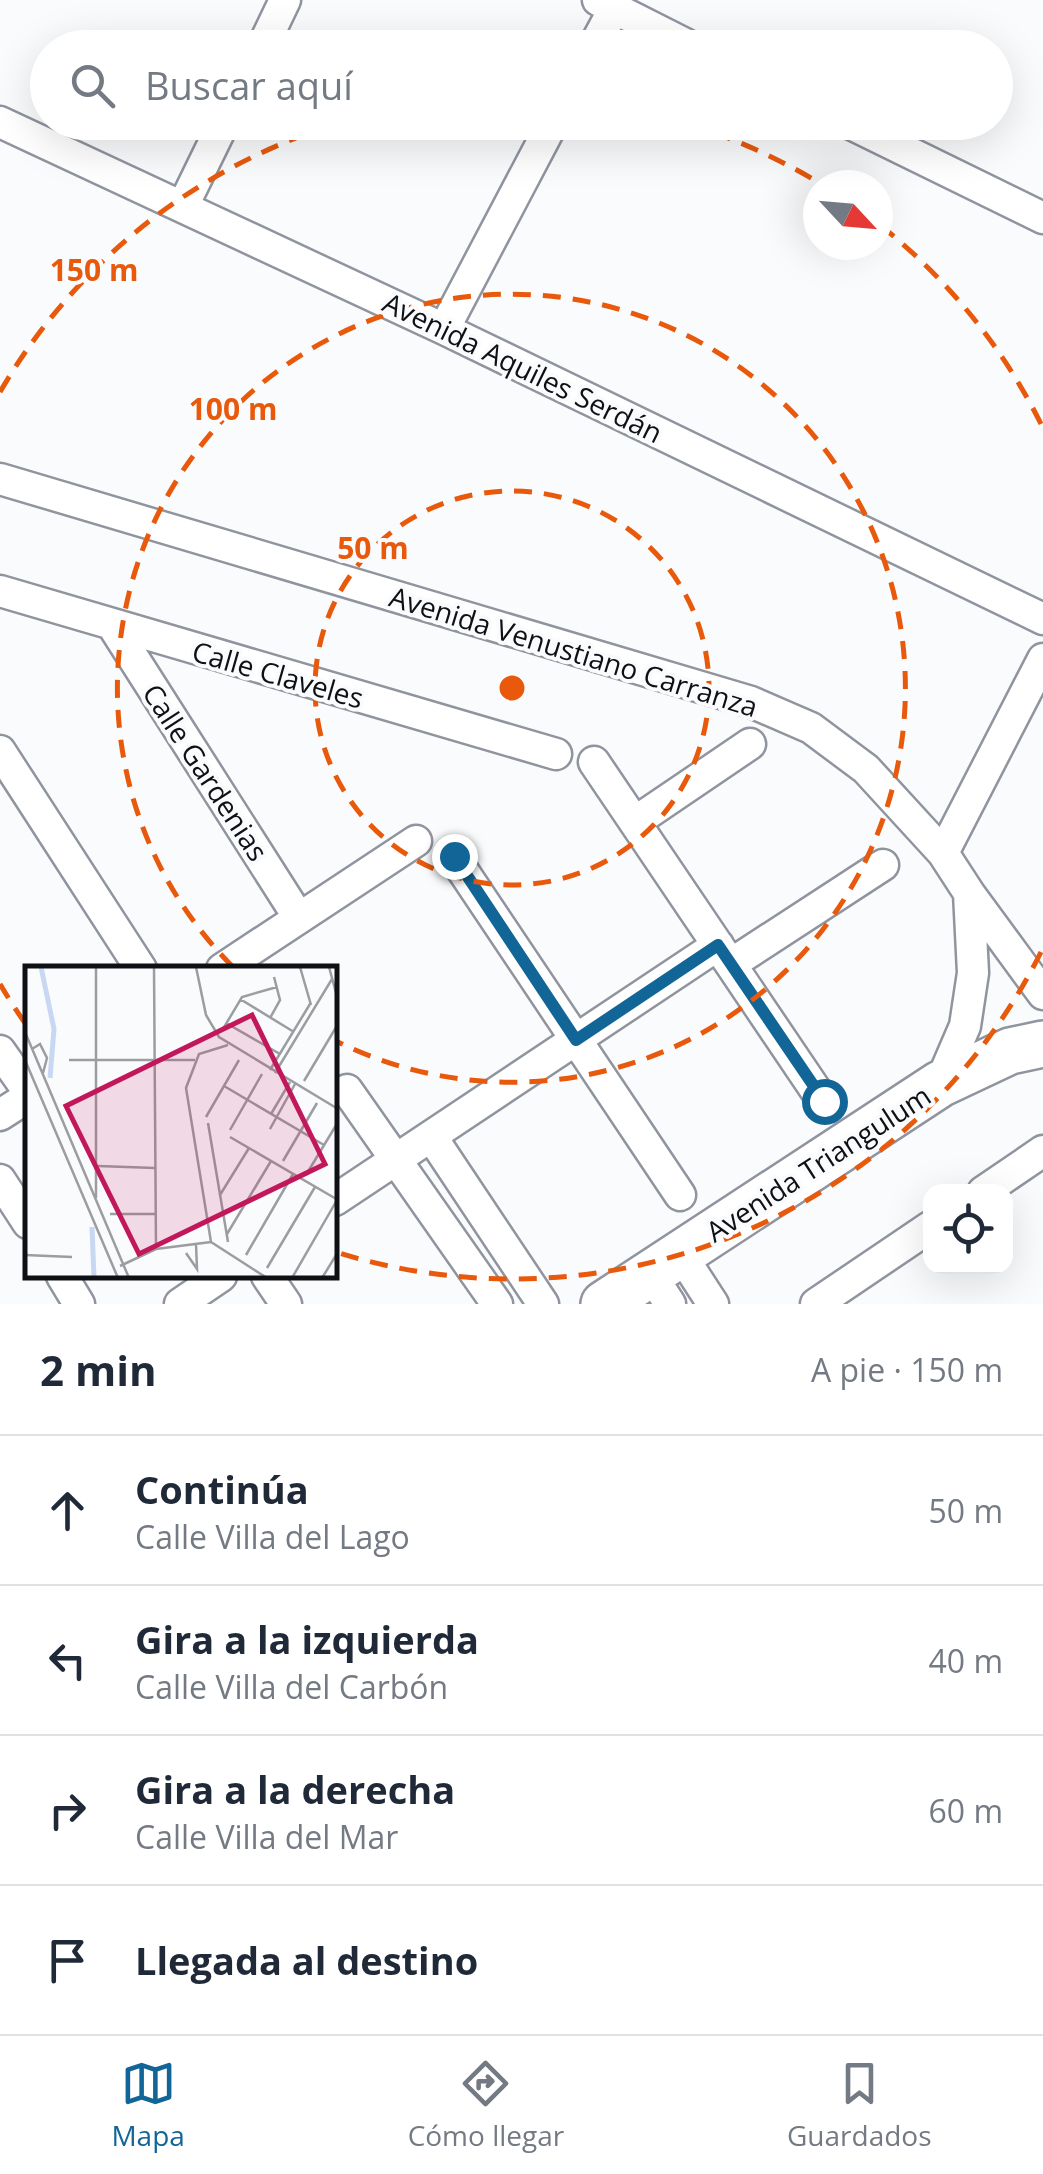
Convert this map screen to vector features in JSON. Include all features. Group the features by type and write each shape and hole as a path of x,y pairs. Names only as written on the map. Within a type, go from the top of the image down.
{"main road":[{"name":"Avenida Triangulum","path":"604,1304 667,1277 940,1084 1010,1051 1043,1044"}],"street":[{"path":"271,30 286,0"},
{"path":"598,30 606,4 657,30"},
{"name":"Avenida Aquiles Serdán","path":"0,122 30,136"},
{"name":"Avenida Aquiles Serdán","path":"39,140 444,328 1043,619"},
{"path":"183,206 215,140"},
{"path":"444,328 544,140"},
{"path":"885,140 1043,218"},
{"name":"Avenida Venustiano Carranza","path":"0,480 752,702 811,728 866,769 944,853 1043,994"},
{"name":"Calle Claveles","path":"0,591 556,754"},
{"name":"Calle Gardenias","path":"113,626 299,918"},
{"path":"944,853 1043,659"},
{"path":"635,822 750,744"},
{"path":"0,751 139,966"},
{"path":"594,762 824,1101"},
{"path":"227,966 416,841"},
{"path":"454,856 680,1196"},
{"path":"338,1198 576,1040 883,864"},
{"name":"Avenida Venustiano Carranza","path":"940,1084 965,1026 973,974 969,892"},
{"path":"0,1051 25,1089"},
{"path":"348,1090 497,1304"},
{"path":"0,1116 25,1096"},
{"path":"431,1136 543,1304"},
{"path":"996,1184 1043,1152"},
{"path":"0,1180 25,1218"},
{"path":"816,1304 923,1232"},
{"path":"667,1277 713,1304"},
{"path":"64,1279 79,1304"},
{"path":"180,1304 217,1279"},
{"path":"270,1279 286,1304"}],"route":[{"path":"454,856 576,1040 718,945 824,1101"}]}
